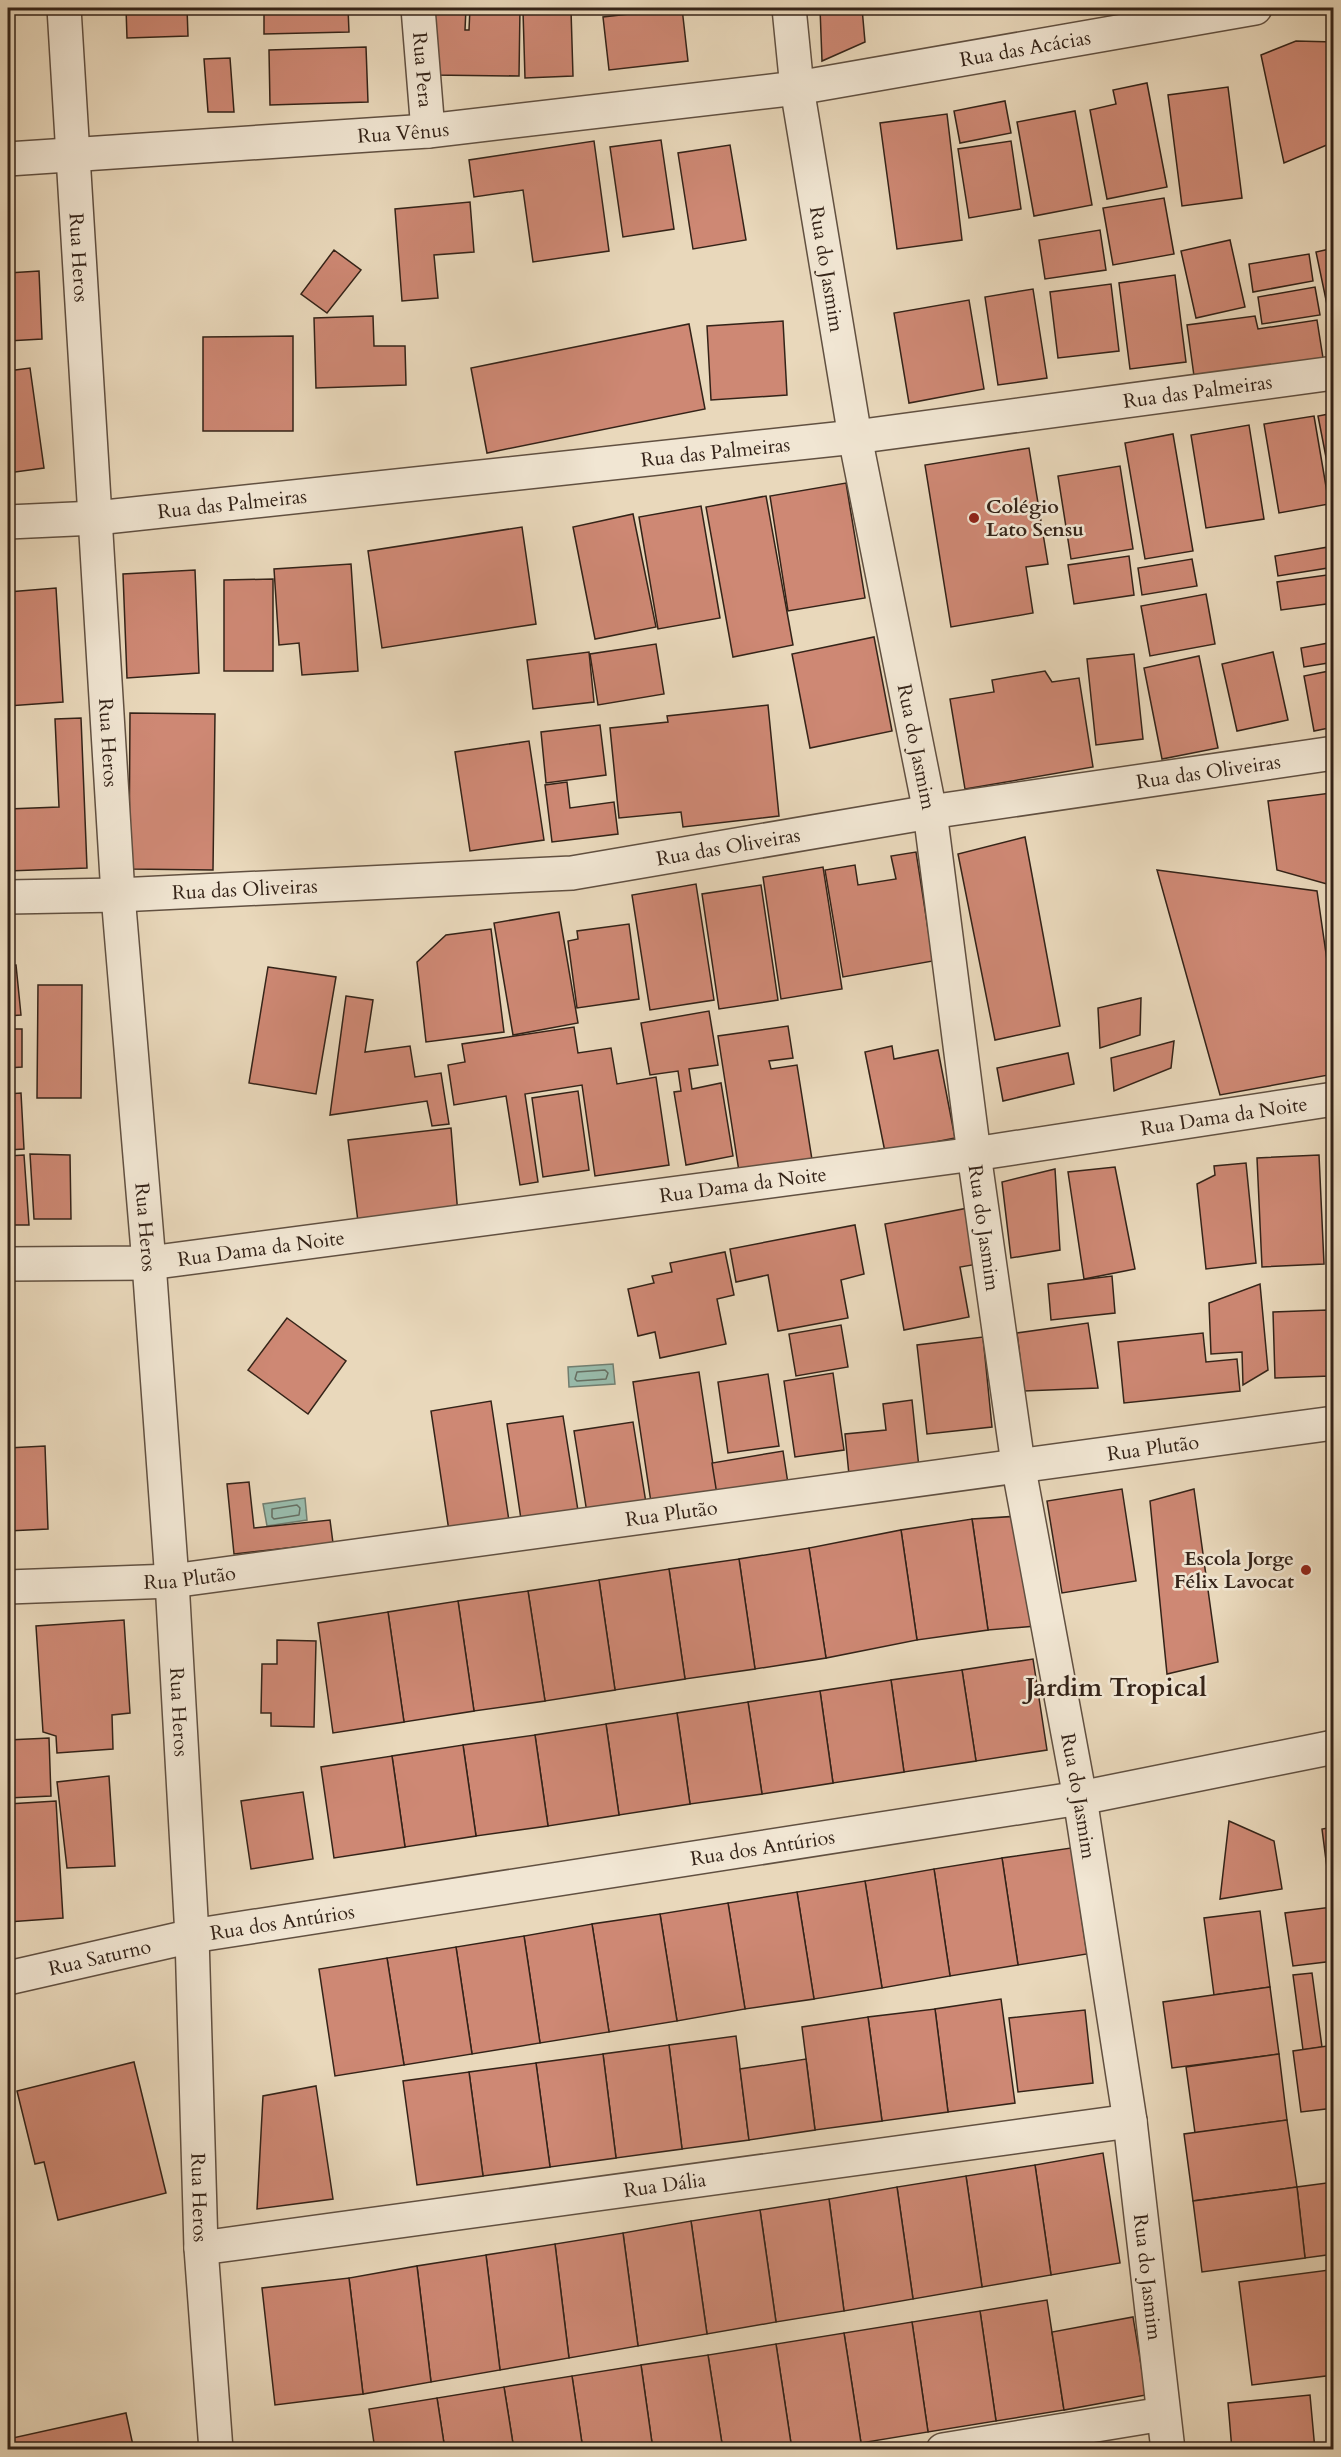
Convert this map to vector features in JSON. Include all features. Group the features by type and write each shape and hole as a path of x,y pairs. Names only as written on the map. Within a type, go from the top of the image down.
{"street":[{"name":"Rua Heros","path":"64,8 118,895 149,1263 172,1581 192,1936 201,2248 216,2450"},
{"name":"Rua Pera","path":"418,8 428,131"},
{"name":"Rua do Jasmim","path":"789,8 797,88 855,437 930,812 974,1155 1018,1464 1080,1798 1130,2121 1168,2450"},
{"name":"Rua das Acácias","path":"797,88 1255,8"},
{"name":"Rua Vênus","path":"8,159 428,131 797,88"},
{"name":"Rua das Palmeiras","path":"8,522 96,518 855,437 1334,373"},
{"name":"Rua das Oliveiras","path":"8,897 118,895 572,873 930,812 1334,753"},
{"name":"Rua Dama da Noite","path":"8,1264 149,1263 974,1155 1334,1099"},
{"name":"Rua Plutão","path":"8,1587 172,1581 1018,1464 1334,1423"},
{"name":"Rua dos Antúrios","path":"192,1936 1080,1798 1334,1748"},
{"name":"Rua Saturno","path":"8,1978 192,1936"},
{"name":"Rua Dália","path":"201,2248 1130,2121"},
{"path":"943,2450 1163,2414"}],"water":[{"path":"613,1364 615,1384 569,1387 568,1367"},
{"path":"305,1498 307,1520 267,1526 263,1504"}],"building":[{"path":"126,8 187,8 188,36 127,38"},
{"path":"264,8 348,8 349,32 264,34"},
{"path":"432,8 466,8 465,30 469,30 470,8 520,8 519,76 431,75"},
{"path":"682,8 688,61 609,70 603,17"},
{"path":"820,8 862,8 865,42 822,61"},
{"path":"571,10 573,76 525,78 523,11"},
{"path":"1296,41 1334,42 1334,142 1284,163 1261,55"},
{"path":"366,47 368,102 270,105 269,50"},
{"path":"230,58 234,112 208,112 204,59"},
{"path":"1147,83 1167,187 1107,199 1090,110 1116,104 1113,90"},
{"path":"1228,87 1242,198 1182,206 1168,95"},
{"path":"1005,101 1011,133 960,143 954,111"},
{"path":"1075,111 1092,205 1034,216 1017,122"},
{"path":"947,114 962,240 897,249 880,123"},
{"path":"661,140 674,229 623,237 610,147"},
{"path":"594,141 609,251 533,262 523,190 474,197 469,160"},
{"path":"1011,141 1021,209 969,218 958,149"},
{"path":"730,145 746,240 693,249 678,153"},
{"path":"1164,198 1174,254 1113,265 1103,208"},
{"path":"470,202 474,252 434,255 438,298 402,301 395,209"},
{"path":"1100,230 1106,270 1045,279 1039,240"},
{"path":"1230,240 1245,307 1196,318 1181,251"},
{"path":"1334,248 1334,319 1330,319 1316,252"},
{"path":"334,250 361,270 327,313 301,294"},
{"path":"1309,254 1313,281 1253,292 1249,264"},
{"path":"39,271 42,339 8,341 8,273"},
{"path":"1175,275 1186,362 1130,369 1119,283"},
{"path":"1111,284 1119,351 1058,358 1050,292"},
{"path":"1315,287 1320,315 1262,324 1258,297"},
{"path":"1033,289 1047,378 998,385 985,297"},
{"path":"969,300 984,389 909,403 894,313"},
{"path":"373,316 374,346 405,346 406,385 316,388 314,318"},
{"path":"1255,316 1258,329 1317,320 1323,358 1194,376 1187,325"},
{"path":"783,321 787,395 711,400 707,326"},
{"path":"689,324 705,409 487,453 471,368"},
{"path":"293,336 293,431 203,431 203,337"},
{"path":"30,368 44,468 8,473 8,371"},
{"path":"1334,413 1334,488 1332,488 1318,416"},
{"path":"1314,416 1329,504 1279,513 1264,424"},
{"path":"1249,425 1264,519 1206,528 1191,435"},
{"path":"1173,434 1193,551 1145,559 1125,443"},
{"path":"1029,448 1048,564 1026,567 1033,613 951,627 925,465"},
{"path":"1120,466 1133,549 1071,559 1058,476"},
{"path":"846,483 865,598 788,611 770,496"},
{"path":"766,496 793,645 733,657 706,507"},
{"path":"701,506 720,618 658,629 639,517"},
{"path":"633,514 656,627 595,639 573,527"},
{"path":"522,527 536,624 382,648 368,551"},
{"path":"1334,546 1334,567 1278,576 1275,556"},
{"path":"1129,556 1134,595 1074,604 1068,565"},
{"path":"1192,559 1197,586 1142,595 1138,568"},
{"path":"351,564 358,671 302,675 299,643 279,645 274,569"},
{"path":"195,570 199,673 127,678 123,574"},
{"path":"1334,574 1334,603 1281,610 1277,582"},
{"path":"273,579 273,671 224,671 224,580"},
{"path":"56,588 63,702 8,706 8,592"},
{"path":"1206,594 1215,644 1150,656 1141,606"},
{"path":"874,637 892,731 810,748 792,654"},
{"path":"1334,642 1334,662 1304,667 1301,648"},
{"path":"656,644 664,694 598,705 590,654"},
{"path":"589,652 594,702 533,709 527,660"},
{"path":"1273,652 1288,720 1237,731 1222,664"},
{"path":"1134,654 1143,739 1096,745 1087,659"},
{"path":"1199,656 1218,748 1162,759 1144,668"},
{"path":"1334,670 1334,727 1314,731 1304,676"},
{"path":"1045,671 1052,682 1079,678 1093,767 965,789 950,699 994,692 992,680"},
{"path":"768,705 779,816 683,827 681,812 619,818 610,728 668,722 667,716"},
{"path":"130,713 215,714 213,870 129,869"},
{"path":"81,718 87,868 8,871 8,809 59,807 55,719"},
{"path":"600,725 606,775 546,783 541,732"},
{"path":"529,741 544,840 470,851 455,752"},
{"path":"567,782 570,808 614,802 618,834 552,842 545,785"},
{"path":"1331,793 1334,886 1277,870 1268,801"},
{"path":"1025,837 1060,1026 995,1040 958,854"},
{"path":"916,852 933,961 843,977 825,870 855,865 858,885 896,879 891,856"},
{"path":"823,867 842,989 781,999 763,877"},
{"path":"1157,870 1317,891 1334,1009 1334,1074 1220,1095"},
{"path":"696,884 714,1000 650,1010 632,895"},
{"path":"761,885 778,1000 719,1009 702,894"},
{"path":"559,912 578,1023 513,1035 494,923"},
{"path":"629,924 639,999 577,1008 568,941 578,939 577,931"},
{"path":"491,929 504,1032 426,1042 417,962 446,935"},
{"path":"16,965 21,1015 8,1016 8,966"},
{"path":"268,967 336,977 316,1094 249,1083"},
{"path":"38,985 82,985 81,1098 37,1098"},
{"path":"346,996 373,1000 365,1052 410,1046 415,1077 441,1073 449,1124 432,1126 427,1101 330,1115"},
{"path":"1141,998 1140,1035 1100,1048 1098,1008"},
{"path":"709,1011 718,1065 689,1069 692,1089 721,1083 733,1156 686,1165 674,1092 681,1091 678,1071 650,1075 641,1023"},
{"path":"788,1026 793,1058 769,1061 771,1069 797,1065 813,1166 740,1178 718,1036"},
{"path":"574,1027 578,1053 611,1048 617,1084 656,1077 669,1165 595,1176 582,1085 525,1094 538,1182 520,1185 506,1096 454,1105 448,1065 465,1062 462,1044"},
{"path":"8,1029 22,1029 22,1067 8,1068"},
{"path":"1174,1041 1171,1068 1114,1091 1111,1058"},
{"path":"892,1046 894,1059 938,1050 955,1138 885,1152 865,1052"},
{"path":"1068,1053 1074,1084 1003,1101 997,1068"},
{"path":"578,1091 589,1170 543,1177 532,1098"},
{"path":"21,1093 24,1149 8,1150 8,1094"},
{"path":"451,1128 458,1215 359,1230 348,1140"},
{"path":"30,1154 70,1155 71,1219 34,1219"},
{"path":"24,1155 29,1225 8,1225 8,1156"},
{"path":"1319,1155 1324,1264 1262,1267 1257,1158"},
{"path":"1246,1163 1256,1263 1206,1269 1197,1184 1215,1175 1214,1166"},
{"path":"1115,1167 1135,1269 1084,1279 1068,1172"},
{"path":"1055,1169 1060,1250 1011,1258 1002,1182"},
{"path":"968,1208 978,1264 960,1267 969,1317 904,1330 885,1224"},
{"path":"855,1225 864,1274 841,1280 848,1318 778,1331 768,1275 736,1282 730,1249"},
{"path":"725,1252 734,1295 717,1299 726,1344 660,1358 655,1332 638,1336 628,1289 654,1283 652,1276 672,1272 670,1263"},
{"path":"1112,1276 1115,1313 1051,1320 1048,1284"},
{"path":"1260,1284 1268,1370 1243,1385 1242,1352 1211,1354 1209,1303"},
{"path":"1328,1310 1330,1376 1275,1378 1273,1312"},
{"path":"287,1318 346,1361 308,1414 248,1370"},
{"path":"1088,1323 1098,1388 1024,1391 1017,1333"},
{"path":"841,1325 848,1367 796,1376 789,1334"},
{"path":"1203,1333 1206,1362 1237,1359 1240,1391 1124,1403 1118,1342"},
{"path":"983,1337 992,1427 927,1434 917,1345"},
{"path":"699,1372 718,1498 652,1509 633,1382"},
{"path":"833,1373 844,1450 795,1457 784,1381"},
{"path":"768,1374 779,1446 728,1453 718,1382"},
{"path":"912,1400 919,1468 849,1475 845,1434 886,1430 883,1404"},
{"path":"491,1401 509,1521 449,1531 431,1411"},
{"path":"563,1416 579,1517 522,1526 507,1424"},
{"path":"633,1422 646,1503 587,1513 574,1431"},
{"path":"45,1446 48,1529 8,1531 8,1448"},
{"path":"783,1451 789,1490 718,1501 712,1463"},
{"path":"249,1482 254,1528 330,1520 333,1543 234,1554 227,1484"},
{"path":"1122,1489 1136,1581 1062,1593 1047,1501"},
{"path":"1194,1489 1218,1662 1167,1674 1150,1501"},
{"path":"1020,1516 1036,1626 988,1630 972,1519"},
{"path":"972,1519 988,1630 917,1640 901,1530"},
{"path":"901,1530 917,1640 826,1658 809,1548"},
{"path":"809,1548 826,1658 755,1669 739,1559"},
{"path":"739,1559 755,1669 685,1679 669,1569"},
{"path":"669,1569 685,1679 615,1690 599,1580"},
{"path":"599,1580 615,1690 545,1701 528,1591"},
{"path":"528,1591 545,1701 474,1711 458,1601"},
{"path":"458,1601 474,1711 404,1722 388,1612"},
{"path":"388,1612 404,1722 333,1733 318,1623"},
{"path":"124,1620 130,1713 112,1715 113,1749 57,1753 56,1736 43,1732 36,1626"},
{"path":"277,1640 316,1641 314,1727 271,1726 271,1713 261,1713 262,1664 277,1664"},
{"path":"1033,1659 1047,1750 976,1761 962,1670"},
{"path":"962,1670 976,1761 904,1772 891,1680"},
{"path":"891,1680 904,1772 833,1783 820,1691"},
{"path":"820,1691 833,1783 762,1794 748,1702"},
{"path":"748,1702 762,1794 690,1804 677,1713"},
{"path":"677,1713 690,1804 619,1815 606,1724"},
{"path":"606,1724 619,1815 548,1826 535,1735"},
{"path":"535,1735 548,1826 476,1836 463,1745"},
{"path":"49,1738 51,1796 8,1798 8,1740"},
{"path":"463,1745 476,1836 405,1847 392,1756"},
{"path":"392,1756 405,1847 334,1858 321,1767"},
{"path":"109,1776 115,1866 67,1868 57,1782"},
{"path":"303,1792 313,1859 251,1869 241,1801"},
{"path":"56,1801 63,1918 8,1922 8,1804"},
{"path":"1229,1821 1274,1841 1282,1889 1220,1899"},
{"path":"1334,1827 1334,1907 1332,1907 1322,1829"},
{"path":"1071,1848 1087,1954 1018,1965 1002,1858"},
{"path":"1002,1858 1018,1965 950,1976 934,1869"},
{"path":"934,1869 950,1976 882,1988 865,1881"},
{"path":"865,1881 882,1988 814,1999 797,1892"},
{"path":"797,1892 814,1999 745,2009 728,1903"},
{"path":"728,1903 745,2009 677,2021 660,1914"},
{"path":"1332,1907 1334,1961 1293,1966 1285,1913"},
{"path":"1260,1911 1270,1987 1214,1995 1204,1918"},
{"path":"660,1914 677,2021 609,2032 592,1924"},
{"path":"592,1924 609,2032 540,2043 524,1936"},
{"path":"524,1936 540,2043 472,2054 456,1947"},
{"path":"456,1947 472,2054 404,2065 387,1958"},
{"path":"387,1958 404,2065 335,2076 319,1969"},
{"path":"1312,1973 1322,2047 1303,2050 1293,1975"},
{"path":"1270,1987 1279,2054 1172,2068 1163,2002"},
{"path":"1001,1999 1015,2103 948,2112 935,2009"},
{"path":"935,2009 948,2112 882,2121 868,2017"},
{"path":"1085,2010 1093,2083 1018,2092 1009,2018"},
{"path":"868,2017 882,2121 815,2130 802,2027"},
{"path":"736,2036 749,2140 682,2149 669,2045"},
{"path":"669,2045 682,2149 616,2158 603,2054"},
{"path":"1334,2045 1334,2108 1301,2112 1293,2051"},
{"path":"603,2054 616,2158 550,2167 536,2063"},
{"path":"1279,2054 1287,2120 1195,2133 1186,2067"},
{"path":"806,2059 815,2130 749,2140 740,2069"},
{"path":"134,2062 166,2193 58,2220 44,2162 35,2164 17,2091"},
{"path":"536,2063 550,2167 483,2176 469,2072"},
{"path":"469,2072 483,2176 417,2185 403,2081"},
{"path":"316,2086 333,2199 257,2209 263,2096"},
{"path":"1287,2120 1297,2187 1193,2201 1184,2134"},
{"path":"1103,2153 1120,2263 1051,2275 1035,2165"},
{"path":"1035,2165 1051,2275 982,2287 966,2176"},
{"path":"966,2176 982,2287 913,2299 897,2187"},
{"path":"1334,2182 1334,2254 1305,2258 1297,2187"},
{"path":"897,2187 913,2299 844,2311 829,2199"},
{"path":"1297,2187 1305,2258 1202,2272 1193,2201"},
{"path":"829,2199 844,2311 776,2322 760,2210"},
{"path":"760,2210 776,2322 707,2334 691,2221"},
{"path":"691,2221 707,2334 638,2346 623,2233"},
{"path":"623,2233 638,2346 569,2358 555,2244"},
{"path":"555,2244 569,2358 500,2370 486,2255"},
{"path":"486,2255 500,2370 431,2382 417,2266"},
{"path":"417,2266 431,2382 363,2394 349,2278"},
{"path":"1329,2270 1334,2305 1334,2375 1252,2385 1239,2282"},
{"path":"349,2278 363,2394 275,2405 262,2288"},
{"path":"1047,2300 1064,2410 996,2421 980,2311"},
{"path":"980,2311 996,2421 928,2432 912,2322"},
{"path":"1133,2317 1146,2395 1064,2410 1052,2332"},
{"path":"912,2322 928,2432 861,2443 844,2333"},
{"path":"844,2333 861,2443 817,2450 792,2450 776,2344"},
{"path":"776,2344 792,2450 723,2450 708,2355"},
{"path":"708,2355 723,2450 653,2450 641,2365"},
{"path":"641,2365 653,2450 583,2450 572,2376"},
{"path":"572,2376 583,2450 514,2450 504,2387"},
{"path":"504,2387 514,2450 445,2450 437,2398"},
{"path":"1310,2395 1315,2450 1232,2450 1228,2403"},
{"path":"437,2398 445,2450 375,2450 369,2409"},
{"path":"126,2413 134,2450 9,2450 8,2439"}],"place":[{"name":"Colégio Lato Sensu","path":"974,518"},
{"name":"Escola Jorge Félix Lavocat","path":"1306,1570"}],"district":[{"name":"Jardim Tropical","path":"1116,1687"}]}
